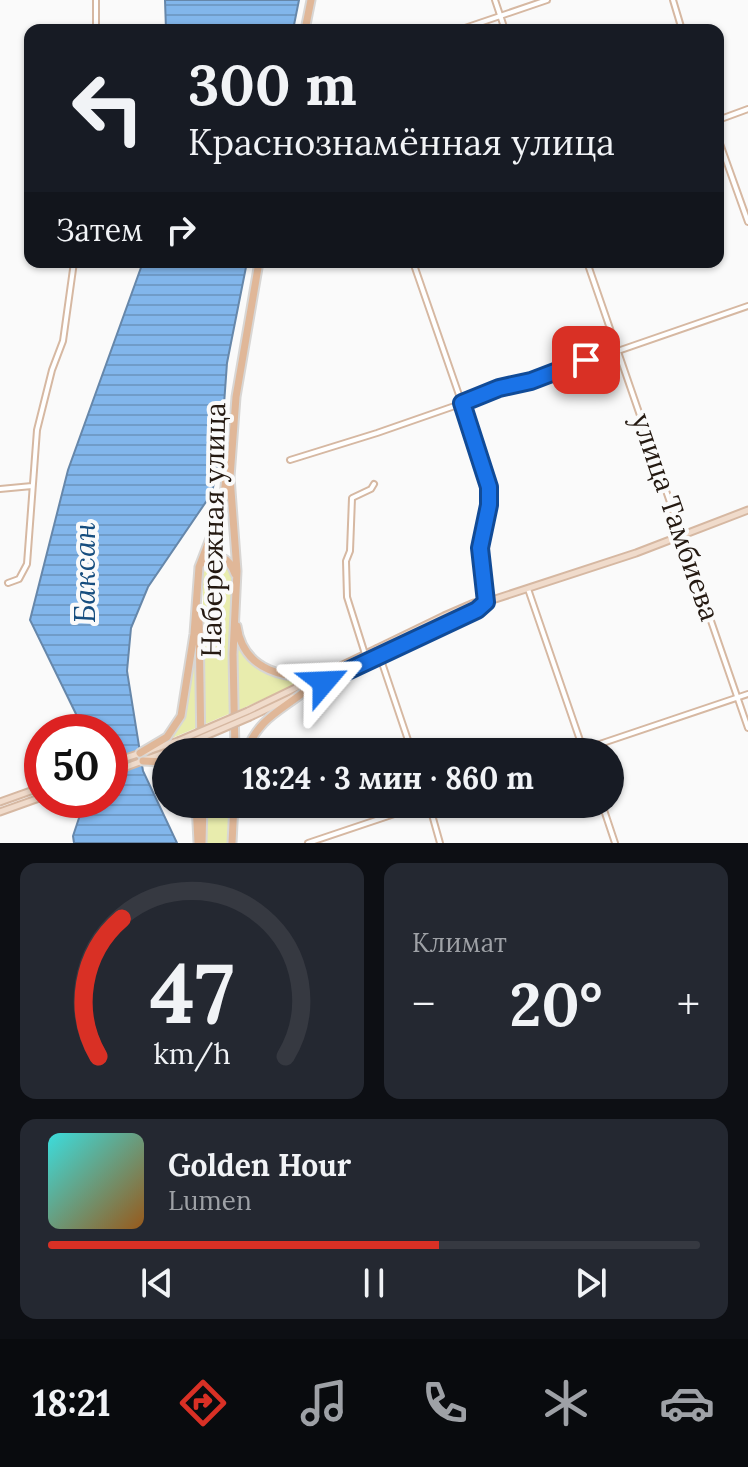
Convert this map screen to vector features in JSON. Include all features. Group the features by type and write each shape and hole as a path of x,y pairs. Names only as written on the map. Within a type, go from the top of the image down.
{"main road":[{"path":"306,24 311,0"},
{"name":"Набережная улица","path":"235,738 236,580 230,488 235,409 258,268"},
{"path":"201,738 199,567 223,505 235,409"},
{"path":"253,738 271,714 379,651 477,610 484,603 684,536 748,510"},
{"path":"199,567 207,559 221,557 229,562 236,580"},
{"path":"128,764 167,737 181,716 188,684 198,597"},
{"path":"235,603 240,639 260,664 273,672 294,678 325,675"},
{"path":"249,714 365,654 379,651"},
{"path":"128,760 179,744 304,692"},
{"path":"141,757 152,759"},
{"path":"0,802 24,793"},
{"path":"0,812 24,803"},
{"path":"197,818 200,843"},
{"path":"200,843 202,818"},
{"path":"232,843 234,818"}],"street":[{"path":"96,0 96,24"},
{"path":"495,0 503,24"},
{"path":"477,24 547,0"},
{"path":"673,0 680,24"},
{"path":"724,118 748,109"},
{"path":"724,155 748,222"},
{"path":"8,583 19,579 27,564 37,430 52,370 63,341 73,268"},
{"path":"415,268 489,487 489,505 480,548 484,603"},
{"name":"улица Тамбиева","path":"589,268 748,728"},
{"path":"290,460 748,306"},
{"path":"365,654 347,597 346,561 350,551 352,498 371,489 374,484"},
{"path":"0,489 32,486"},
{"path":"528,589 580,738"},
{"path":"379,651 407,738"},
{"path":"621,738 748,694"},
{"path":"308,843 386,818"},
{"path":"431,818 440,843"},
{"path":"607,818 615,843"}],"green space":[{"path":"222,561 230,569 231,577 231,713 203,725 203,575 208,562"},
{"path":"196,634 196,728 171,738 182,715"},
{"path":"236,641 261,668 296,684 237,711"},
{"path":"206,818 228,818 227,843 205,843"}],"water":[{"path":"165,0 299,0 294,24 166,24"},
{"name":"Баксан","path":"141,268 246,268 227,363 221,446 212,493 148,587 131,628 127,671 143,771 152,790 152,818 165,818 177,843 74,843 79,818 128,818 128,714 76,714 30,620 68,470"}],"route":[{"path":"324,682 477,610 486,602 480,538 489,505 489,487 462,403 586,360"}]}
